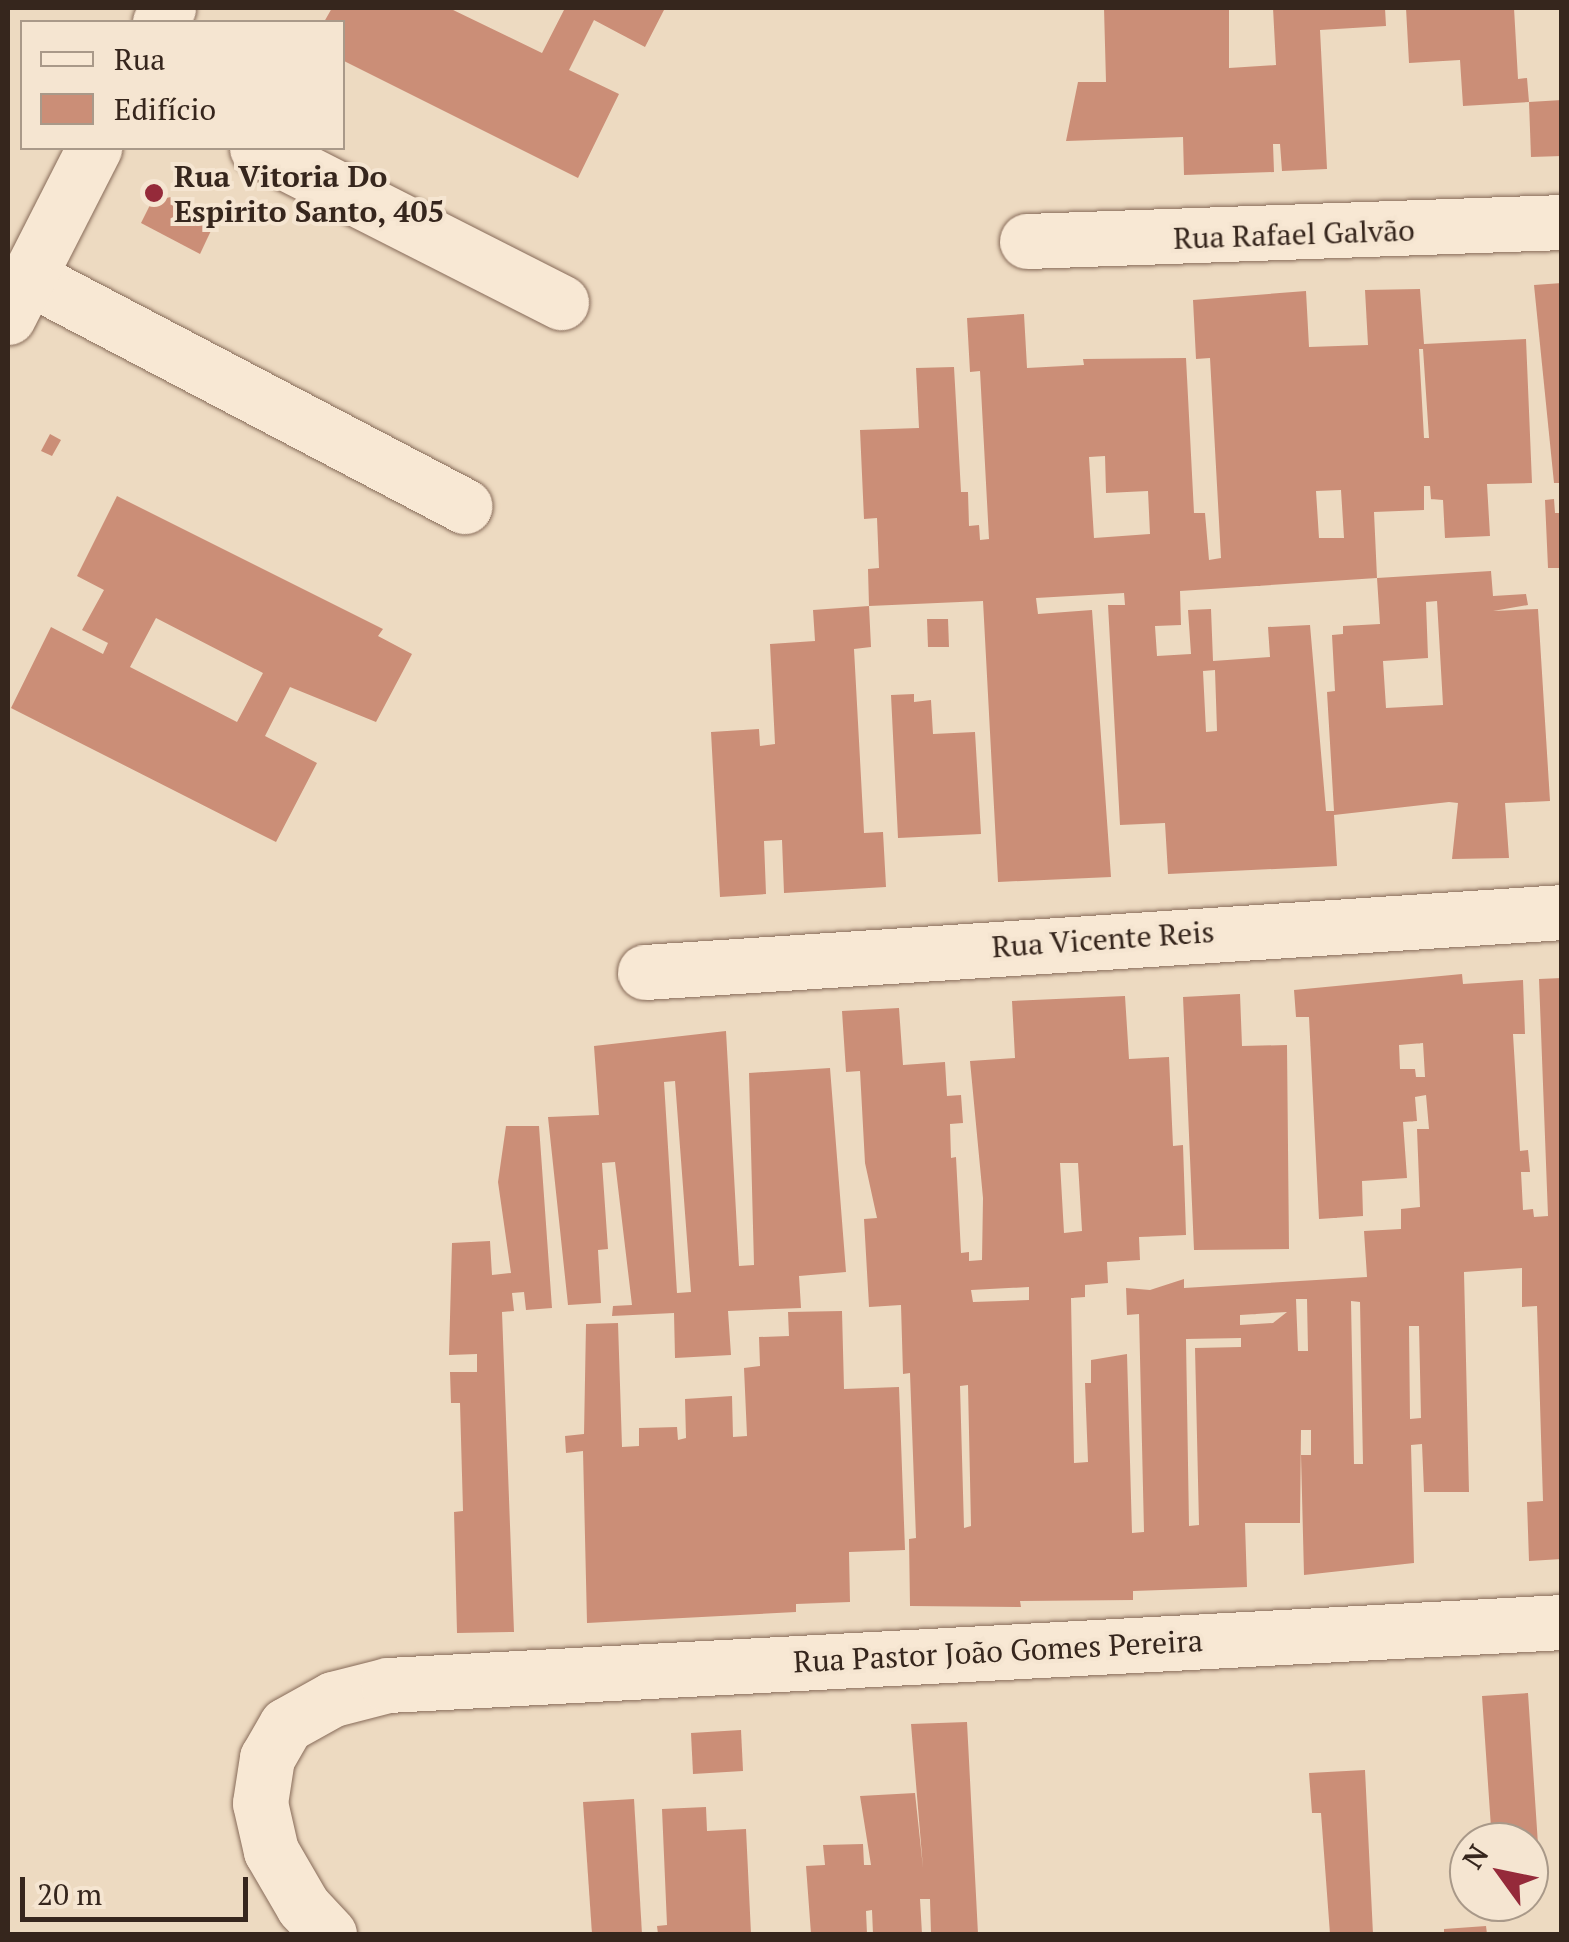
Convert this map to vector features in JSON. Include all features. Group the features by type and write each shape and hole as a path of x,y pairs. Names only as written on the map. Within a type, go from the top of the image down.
{"street":[{"path":"93,150 18,297 465,506"},
{"path":"261,150 561,302"},
{"name":"Rua Rafael Galvão","path":"1027,241 1562,222"},
{"name":"Rua Vicente Reis","path":"645,972 1562,912"},
{"name":"Rua Pastor João Gomes Pereira","path":"329,1934 302,1906 271,1851 260,1802 266,1758 286,1726 334,1699 435,1679 1562,1622"}],"building":[{"path":"332,8 449,8 542,53 565,8 665,8 645,47 594,20 569,70 619,94 578,178 345,62 345,20 325,20"},
{"path":"1104,8 1229,8 1229,68 1276,65 1273,8 1385,8 1386,26 1320,30 1327,169 1282,171 1280,144 1273,144 1274,172 1184,175 1183,137 1066,141 1078,82 1106,82"},
{"path":"1406,8 1514,8 1518,79 1527,78 1529,102 1463,106 1460,60 1409,63"},
{"path":"1562,100 1562,156 1531,157 1529,102"},
{"path":"171,197 216,220 200,254 141,223 152,201"},
{"path":"1562,283 1562,483 1554,483 1534,285"},
{"path":"1420,289 1424,344 1526,339 1532,483 1487,484 1490,536 1445,538 1443,500 1431,499 1430,486 1424,486 1424,510 1374,512 1377,578 1491,571 1493,596 1526,594 1528,605 1493,611 1538,609 1550,801 1505,803 1509,858 1452,859 1458,803 1449,802 1334,815 1337,866 1168,874 1165,823 1120,825 1108,605 1125,605 1124,593 1036,598 1038,614 1092,610 1111,877 998,882 983,601 869,606 868,569 879,568 877,518 864,519 860,430 919,428 916,368 954,367 961,492 968,492 969,526 979,525 980,540 989,539 980,371 970,372 967,318 1024,314 1027,368 1084,365 1083,359 1186,358 1194,513 1205,513 1209,560 1221,558 1210,358 1196,359 1193,300 1306,291 1309,347 1368,345 1365,290","holes":["1419,349 1423,349 1429,438 1424,438","1105,456 1106,493 1148,491 1150,534 1094,538 1089,457","1341,490 1344,538 1319,538 1316,491","1377,578 1380,624 1343,626 1343,634 1332,635 1335,691 1327,692 1334,811 1326,811 1310,625 1268,627 1270,657 1213,661 1211,609 1188,610 1191,654 1157,656 1155,626 1181,625 1180,591","1437,601 1443,705 1386,708 1383,661 1428,658 1426,602","1215,670 1217,731 1206,732 1203,671"]},
{"path":"50,434 61,440 52,456 41,451"},
{"path":"117,496 383,629 378,636 412,654 376,722 290,687 265,736 317,763 276,842 11,708 51,627 103,654 108,643 82,630 104,590 77,576","holes":["156,618 263,673 237,722 130,667"]},
{"path":"1554,499 1555,513 1562,513 1562,568 1548,568 1545,500"},
{"path":"869,606 871,647 854,649 864,833 883,832 886,887 784,893 782,840 764,841 766,894 720,897 711,732 759,729 760,746 775,744 770,644 815,641 813,610"},
{"path":"927,619 948,619 949,647 928,647"},
{"path":"914,694 914,702 931,700 933,734 975,732 981,834 898,838 891,695"},
{"path":"1462,974 1463,984 1523,980 1525,1034 1513,1034 1520,1151 1528,1150 1530,1172 1521,1172 1523,1210 1533,1209 1534,1217 1548,1216 1539,979 1562,978 1562,1559 1529,1561 1527,1502 1543,1501 1537,1306 1522,1307 1522,1268 1464,1272 1469,1492 1424,1492 1422,1444 1411,1445 1414,1563 1304,1575 1301,1455 1311,1455 1311,1430 1301,1430 1300,1523 1245,1523 1247,1587 1133,1591 1133,1600 1020,1601 1021,1607 910,1606 909,1539 916,1538 910,1373 903,1374 901,1305 869,1307 864,1219 877,1218 865,1163 860,1071 846,1072 842,1011 899,1008 903,1065 945,1062 947,1096 961,1095 963,1123 950,1124 951,1158 956,1157 961,1253 969,1252 969,1261 982,1260 983,1198 970,1061 1015,1058 1012,1001 1125,996 1129,1059 1169,1057 1173,1146 1183,1145 1186,1235 1139,1237 1140,1260 1107,1262 1108,1283 1085,1285 1085,1297 1071,1298 1074,1463 1088,1462 1085,1383 1091,1383 1091,1360 1127,1354 1132,1533 1144,1532 1139,1314 1127,1315 1126,1288 1150,1290 1184,1279 1184,1288 1367,1277 1364,1231 1401,1229 1401,1209 1420,1207 1417,1129 1429,1129 1426,1095 1415,1097 1417,1121 1403,1122 1407,1178 1362,1181 1363,1216 1319,1219 1309,1017 1296,1017 1294,990","holes":["1423,1043 1425,1077 1416,1077 1415,1069 1400,1069 1399,1045","1060,1163 1078,1163 1082,1231 1064,1233","1029,1287 1029,1300 973,1302 971,1290","1296,1299 1307,1299 1308,1351 1298,1351","1351,1301 1360,1302 1363,1464 1354,1464","1287,1312 1273,1323 1240,1325 1240,1315","1409,1326 1419,1326 1421,1418 1410,1419","1241,1338 1241,1347 1195,1348 1199,1525 1189,1526 1186,1339","968,1385 971,1526 964,1528 960,1386"]},
{"path":"1240,994 1242,1046 1287,1045 1289,1249 1194,1250 1183,997"},
{"path":"726,1031 739,1266 754,1265 749,1073 830,1068 846,1272 799,1276 801,1308 728,1311 731,1355 675,1358 674,1313 612,1316 613,1306 632,1305 615,1162 602,1163 608,1249 598,1250 601,1303 568,1305 548,1117 599,1115 594,1046","holes":["675,1081 691,1292 677,1293 664,1082"]},
{"path":"506,1126 539,1126 552,1308 526,1310 524,1292 512,1293 514,1311 502,1312 514,1632 457,1633 454,1512 463,1511 460,1403 451,1403 450,1372 477,1372 477,1354 449,1355 452,1243 490,1241 492,1275 511,1273 498,1182"},
{"path":"842,1311 844,1389 899,1387 905,1550 849,1552 850,1602 796,1604 796,1612 587,1623 583,1451 566,1453 565,1436 584,1434 586,1324 618,1323 622,1447 639,1446 639,1428 677,1427 678,1440 686,1438 685,1399 732,1396 733,1437 747,1436 744,1368 760,1366 759,1337 789,1336 788,1312"},
{"path":"1528,1693 1537,1822 1491,1822 1482,1696"},
{"path":"967,1722 978,1934 931,1934 930,1899 920,1899 922,1934 873,1934 872,1910 866,1911 867,1934 811,1934 806,1866 825,1865 823,1845 863,1844 864,1865 871,1865 860,1796 915,1793 923,1868 911,1724"},
{"path":"741,1730 743,1771 693,1774 691,1733"},
{"path":"1365,1770 1373,1934 1330,1934 1321,1813 1312,1813 1309,1773"},
{"path":"634,1799 642,1934 592,1934 583,1802"},
{"path":"706,1807 707,1831 746,1829 751,1934 658,1934 657,1926 667,1925 662,1809"},
{"path":"1486,1926 1487,1934 1444,1934 1444,1929"}],"place":[{"name":"Rua Vitoria Do Espirito Santo, 405","path":"154,193"}]}
